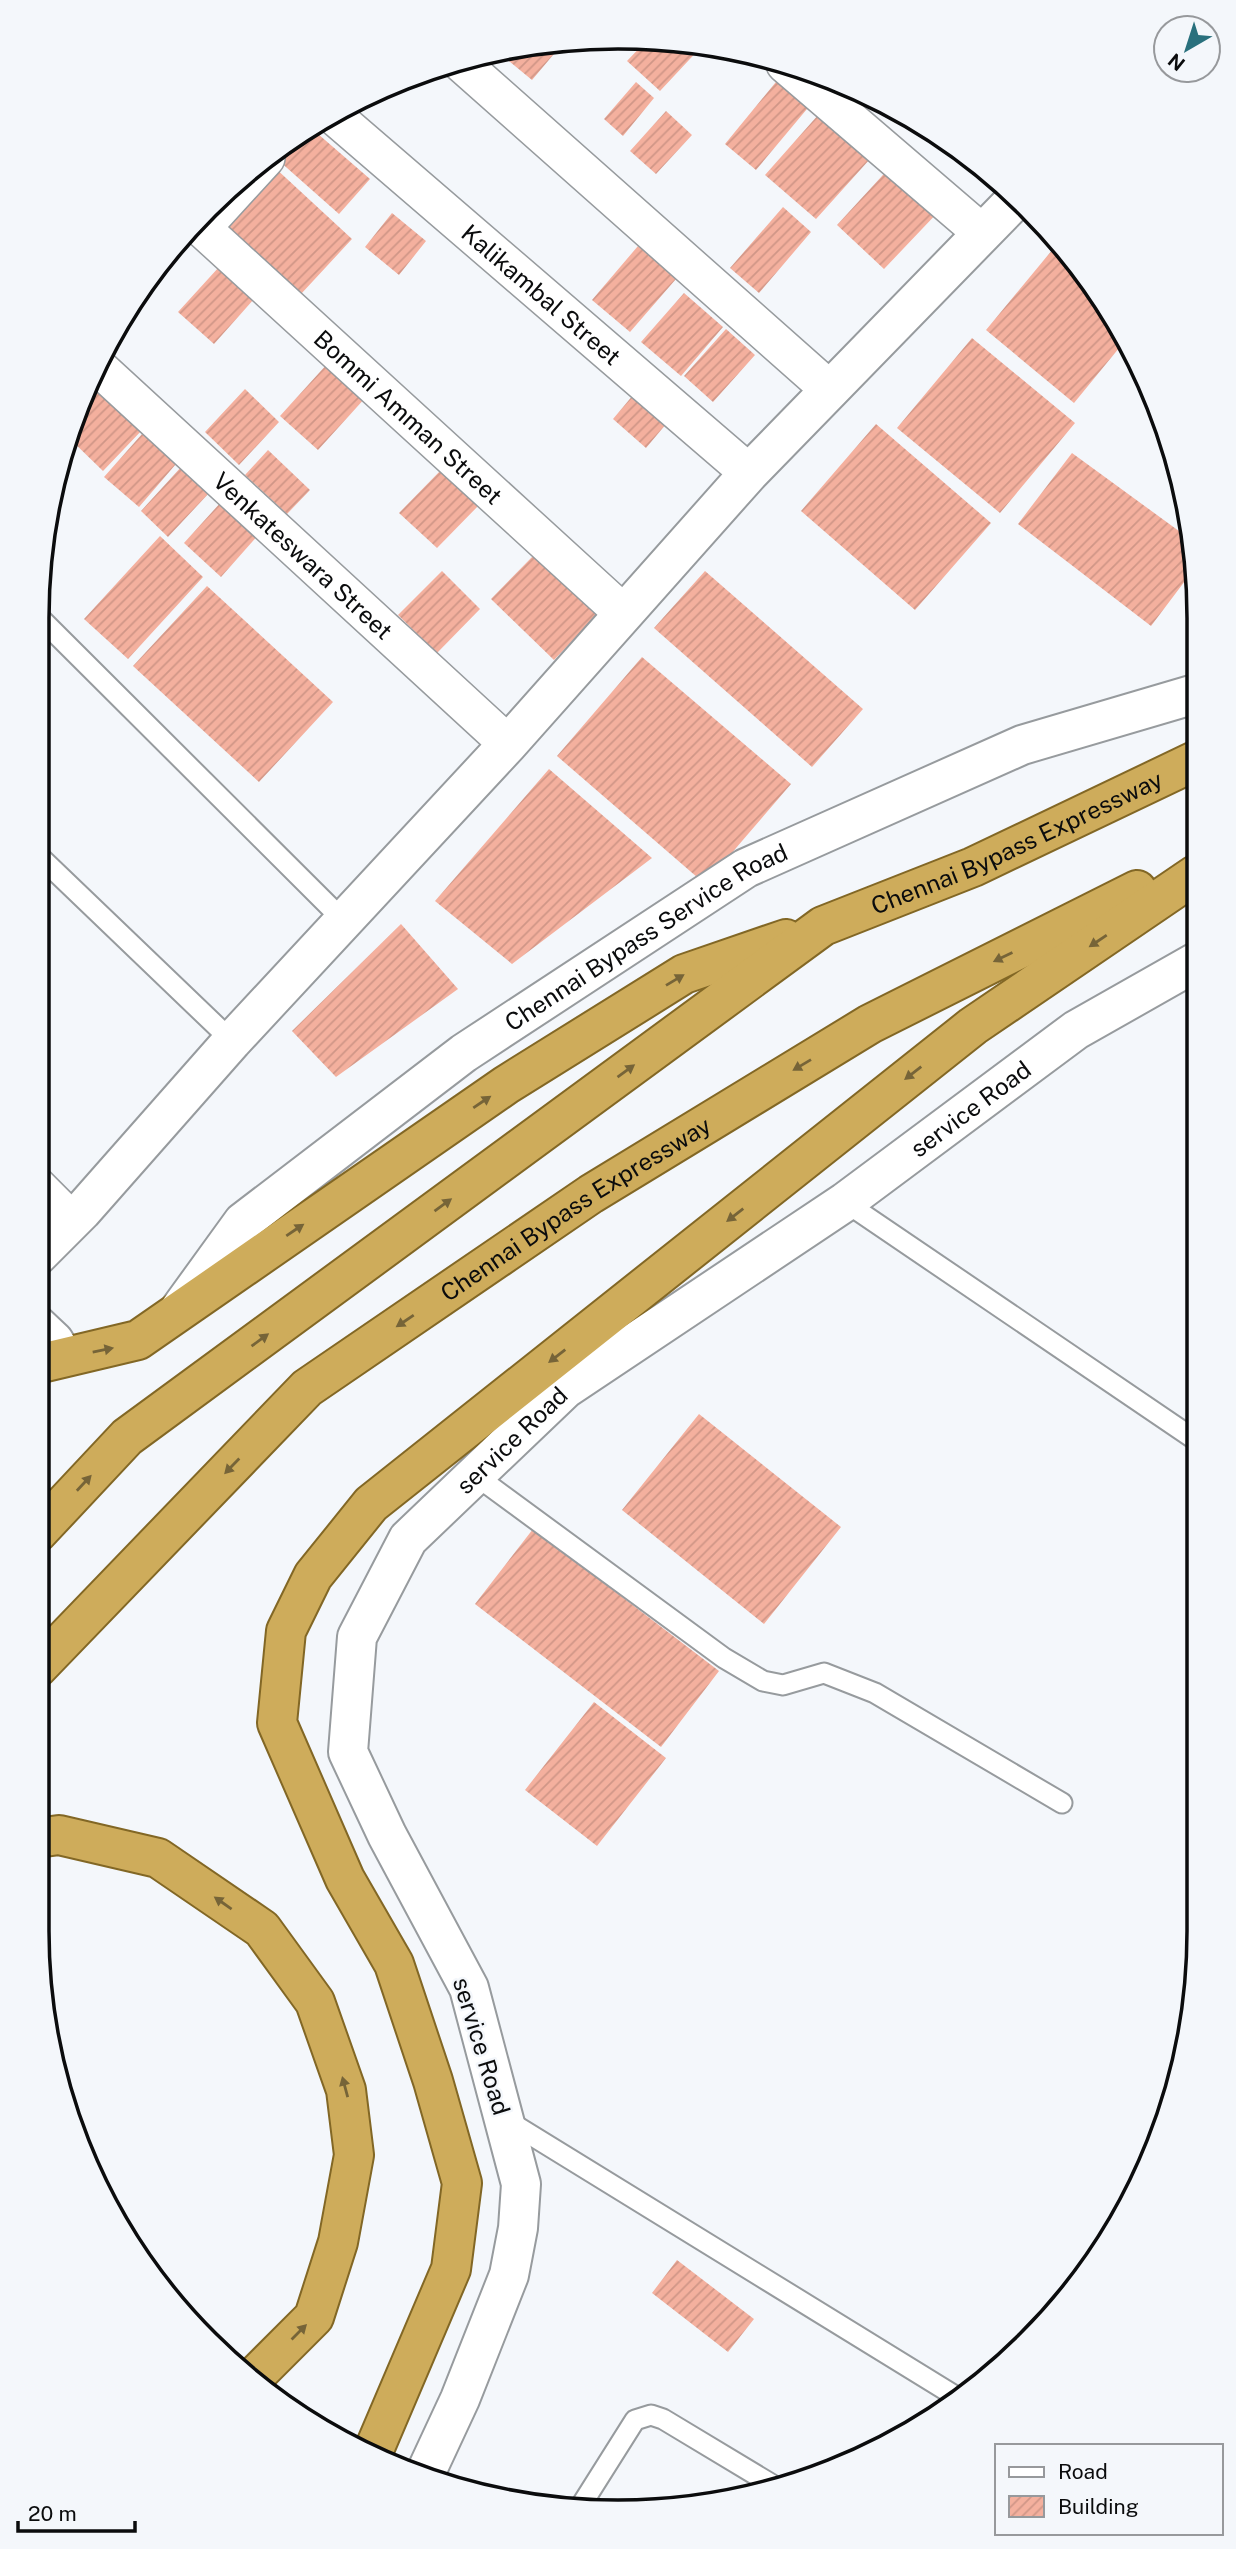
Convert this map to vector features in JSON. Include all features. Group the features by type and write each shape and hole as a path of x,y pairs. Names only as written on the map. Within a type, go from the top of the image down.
{"highway":[{"name":"Chennai Bypass Expressway","path":"49,1520 127,1437 823,926 973,867 1187,765"},
{"name":"Chennai Bypass Expressway","path":"49,1656 307,1388 591,1194 870,1024 1187,865"},
{"path":"376,2446 451,2269 462,2183 433,2081 394,1964 345,1879 277,1723 286,1631 313,1576 371,1504 973,1026 1187,880"},
{"path":"50,1360 114,1348 138,1340 506,1085 684,974 823,926"},
{"path":"49,1836 59,1835 158,1858 262,1929 314,2002 346,2090 354,2155 338,2242 314,2317 259,2372"}],"street":[{"path":"468,69 830,390"},
{"path":"804,80 982,233"},
{"name":"Kalikambal Street","path":"341,122 749,473"},
{"path":"49,1241 72,1221 232,1041 508,744 749,473 1009,206"},
{"name":"Bommi Amman Street","path":"203,229 623,613"},
{"name":"Venkateswara Street","path":"105,373 508,744"},
{"name":"Chennai Bypass Service Road","path":"179,1310 243,1222 464,1053 746,868 1022,745 1187,696"},
{"name":"service Road","path":"428,2467 460,2399 509,2275 518,2228 521,2184 469,1988 387,1835 348,1752 357,1637 408,1539 565,1389 845,1202 1076,1030 1187,967"},
{"path":"49,1198 72,1221"},
{"path":"49,1336 54,1340 50,1360"}],"lane":[{"path":"49,627 344,921"},
{"path":"49,866 232,1041"},
{"path":"845,1202 1187,1433"},
{"path":"475,1475 724,1658 763,1681 783,1685 824,1673 875,1693 1062,1803"},
{"path":"505,2119 950,2393"},
{"path":"585,2499 635,2420 651,2415 663,2419 766,2481"}],"building":[{"path":"638,50 694,54 660,91 627,61"},
{"path":"555,53 532,80 508,60"},
{"path":"780,77 812,103 756,170 725,144"},
{"path":"636,82 654,98 623,136 604,119"},
{"path":"666,111 692,135 656,174 630,151"},
{"path":"819,114 870,159 816,219 765,175"},
{"path":"319,135 370,179 339,214 280,161"},
{"path":"893,164 941,209 884,269 837,225"},
{"path":"273,166 352,239 301,294 222,222"},
{"path":"783,207 811,232 759,293 730,268"},
{"path":"392,213 426,241 399,275 365,247"},
{"path":"638,246 676,279 630,332 592,300"},
{"path":"1052,250 1091,302 1119,348 1074,403 986,330"},
{"path":"219,267 254,299 214,344 178,312"},
{"path":"684,293 723,327 681,376 641,342"},
{"path":"726,329 755,355 713,402 684,376"},
{"path":"972,338 1075,423 1000,513 897,428"},
{"path":"328,363 366,397 318,450 280,416"},
{"path":"99,385 144,428 103,471 76,445"},
{"path":"639,388 672,417 646,448 613,419"},
{"path":"245,389 279,422 239,465 205,432"},
{"path":"876,424 991,523 915,610 801,511"},
{"path":"142,434 176,464 139,507 104,477"},
{"path":"268,450 310,490 287,514 245,475"},
{"path":"1072,453 1180,532 1186,580 1151,626 1018,524"},
{"path":"182,466 210,492 168,537 141,511"},
{"path":"442,469 480,504 437,548 399,513"},
{"path":"222,501 259,534 221,577 184,543"},
{"path":"160,536 203,577 128,659 84,619"},
{"path":"534,555 597,615 554,660 491,599"},
{"path":"442,571 480,609 437,653 398,615"},
{"path":"705,571 863,709 812,767 654,628"},
{"path":"207,586 333,702 259,782 133,666"},
{"path":"642,657 791,784 705,884 557,756"},
{"path":"549,769 652,858 512,964 435,901"},
{"path":"401,924 458,989 336,1077 292,1031"},
{"path":"699,1414 841,1527 764,1624 622,1510"},
{"path":"533,1529 719,1671 661,1747 475,1604"},
{"path":"594,1702 666,1758 597,1846 525,1790"},
{"path":"677,2260 754,2319 728,2352 652,2293"}]}
